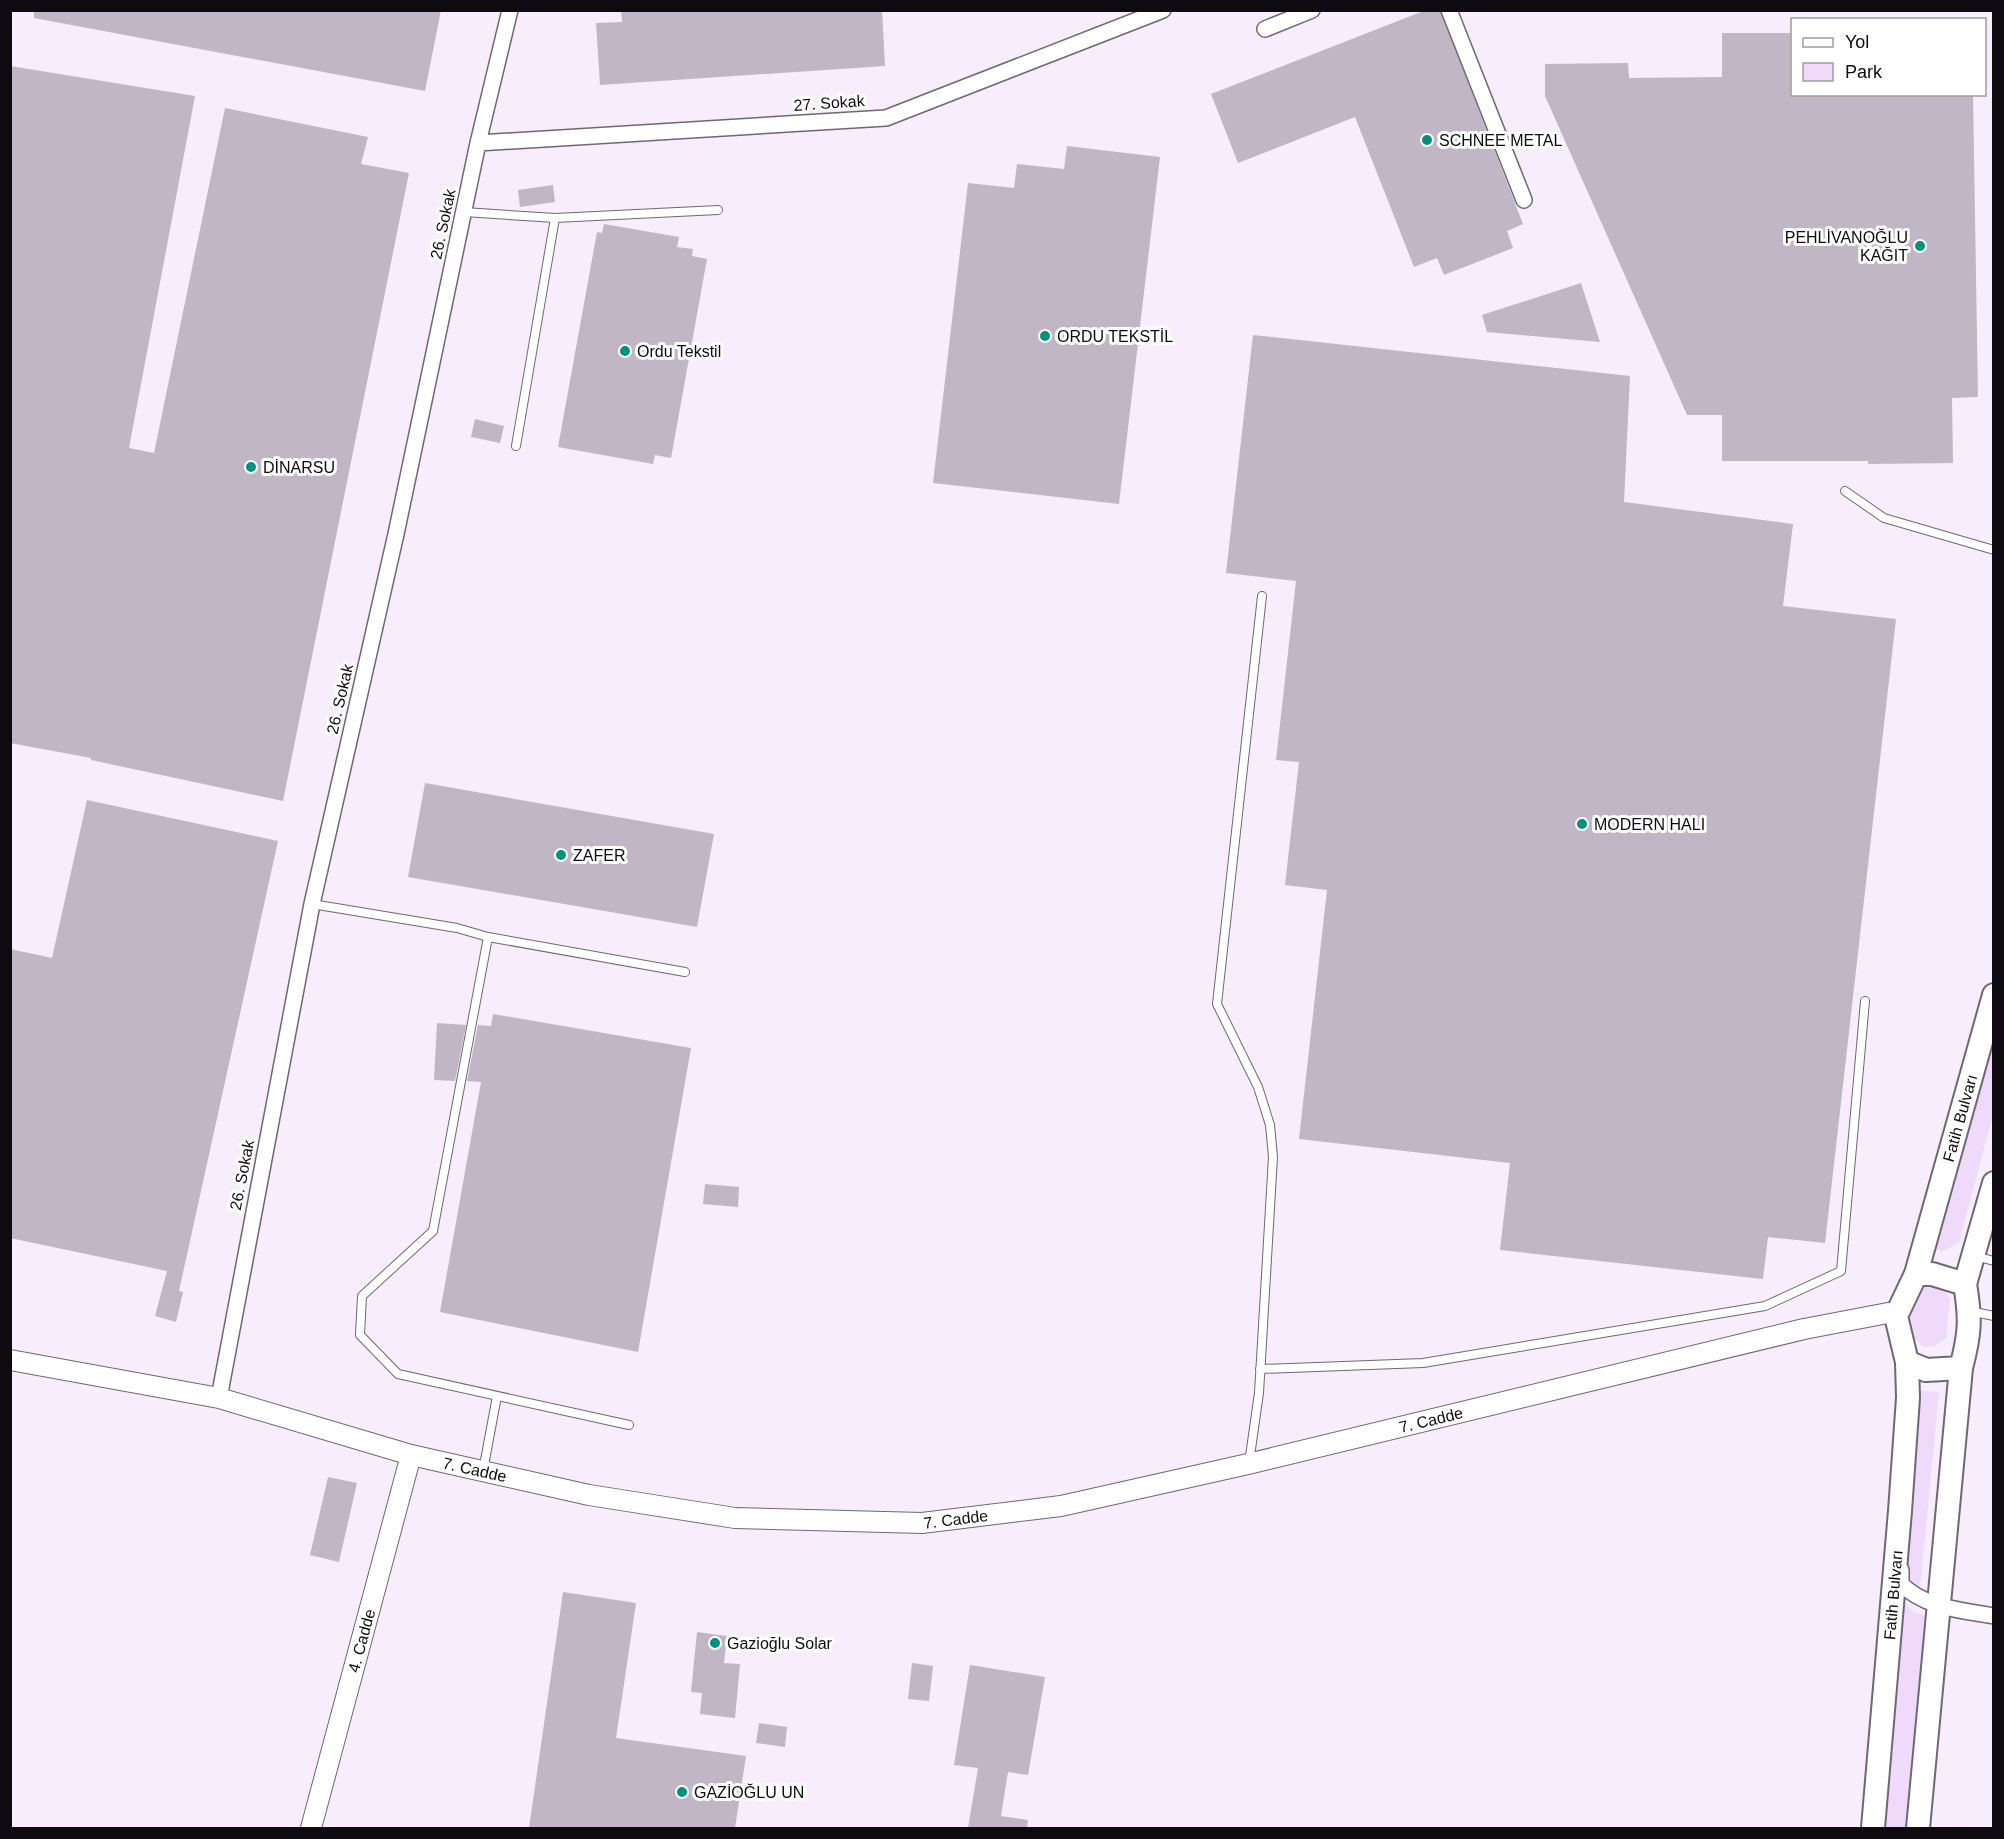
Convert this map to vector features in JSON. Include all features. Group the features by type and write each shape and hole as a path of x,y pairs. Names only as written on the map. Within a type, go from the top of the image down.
{"main road":[{"name":"Fatih Bulvarı","path":"1873,1828 1908,1398 1907,1362 1896,1316 1916,1275 1994,995"},
{"path":"1918,1828 1961,1368 1968,1341 1970,1314 1965,1284 1984,1258 1994,1183"},
{"path":"1916,1275 1932,1274 1965,1284"},
{"path":"1907,1362 1926,1370 1961,1368"}],"street":[{"name":"26. Sokak","path":"219,1398 312,904 396,534 478,143 510,10"},
{"name":"27. Sokak","path":"478,143 886,117 1163,10"},
{"path":"1265,28 1312,10"},
{"path":"1449,10 1524,200"},
{"name":"7. Cadde","path":"10,1360 219,1398 411,1455 589,1495 735,1518 922,1522 1061,1506 1248,1464 1804,1329 1888,1313 1896,1316"},
{"name":"4. Cadde","path":"311,1828 411,1455"},
{"path":"1900,1511 1901,1584 1913,1596 1938,1605 1994,1616"}],"lane":[{"path":"464,212 555,218 718,210"},
{"path":"516,446 555,218"},
{"path":"1845,491 1884,518 1994,550"},
{"path":"1248,1464 1260,1369 1273,1157 1270,1125 1258,1087 1217,1004 1262,596"},
{"path":"312,904 457,928 488,937 685,972"},
{"path":"488,937 433,1231 362,1296 360,1335 398,1374 629,1425"},
{"path":"1260,1369 1423,1363 1765,1306 1841,1271 1865,1001"},
{"path":"1970,1314 1994,1316"},
{"path":"483,1471 497,1396"}],"green space":[{"path":"1993,1029 1993,1115 1959,1242 1942,1252 1931,1247"},
{"path":"1930,1284 1942,1286 1950,1299 1946,1338 1934,1346 1924,1347 1909,1334 1911,1298 1924,1286"},
{"path":"1915,1390 1939,1392 1920,1588 1908,1580 1904,1569"},
{"path":"1902,1599 1912,1611 1926,1616 1905,1828 1880,1828"}],"building":[{"path":"34,10 441,10 425,91 34,18"},
{"path":"621,10 882,10 885,66 600,85 596,23 622,22"},
{"name":"SCHNEE METAL","path":"1426,10 1440,10 1523,224 1507,231 1513,248 1444,275 1437,258 1414,267 1355,117 1238,163 1211,94"},
{"path":"1722,33 1791,33 1791,96 1973,96 1978,397 1952,398 1953,463 1722,461 1722,415 1687,415 1545,96 1545,64 1628,63 1629,78 1722,77"},
{"path":"10,66 195,96 129,448 154,453 225,108 368,137 361,164 409,173 283,801 91,760 91,758 10,743"},
{"name":"ORDU TEKSTİL","path":"1067,146 1160,157 1119,504 933,483 968,183 1014,188 1017,164 1064,169"},
{"path":"553,185 555,202 520,207 518,190"},
{"name":"Ordu Tekstil","path":"604,224 679,237 677,247 693,249 692,256 707,259 671,458 655,455 653,464 558,447 597,232 602,233"},
{"path":"1581,283 1600,342 1487,332 1482,315"},
{"name":"MODERN HALI","path":"1253,335 1630,376 1624,502 1793,524 1783,606 1896,619 1825,1243 1768,1237 1763,1279 1500,1250 1510,1163 1299,1139 1327,890 1285,885 1299,762 1276,760 1296,581 1226,573"},
{"path":"475,419 504,426 500,443 471,437"},
{"name":"ZAFER","path":"425,783 714,834 697,927 408,877"},
{"path":"87,800 278,841 179,1291 183,1292 176,1322 155,1316 167,1271 10,1238 10,949 52,958"},
{"path":"493,1014 691,1048 638,1352 440,1312 481,1082 467,1081 478,1025 491,1026"},
{"path":"437,1023 466,1025 455,1081 434,1080"},
{"path":"705,1184 739,1187 738,1207 703,1204"},
{"path":"328,1477 357,1483 339,1562 310,1555"},
{"path":"563,1592 636,1603 616,1738 746,1756 735,1828 529,1828"},
{"path":"697,1632 727,1636 724,1663 740,1664 735,1718 700,1714 702,1693 691,1692"},
{"path":"912,1663 933,1666 929,1701 908,1699"},
{"path":"970,1665 1045,1677 1028,1775 1008,1772 1001,1816 1028,1820 1027,1828 968,1828 978,1768 954,1765"},
{"path":"759,1723 787,1727 785,1747 756,1743"}],"place":[{"name":"SCHNEE METAL","path":"1427,140"},
{"name":"PEHLİVANOĞLU KAĞIT","path":"1920,246"},
{"name":"ORDU TEKSTİL","path":"1045,336"},
{"name":"Ordu Tekstil","path":"625,351"},
{"name":"DİNARSU","path":"251,467"},
{"name":"MODERN HALI","path":"1582,824"},
{"name":"ZAFER","path":"561,855"},
{"name":"Gazioğlu Solar","path":"715,1643"},
{"name":"GAZİOĞLU UN","path":"682,1792"}]}
